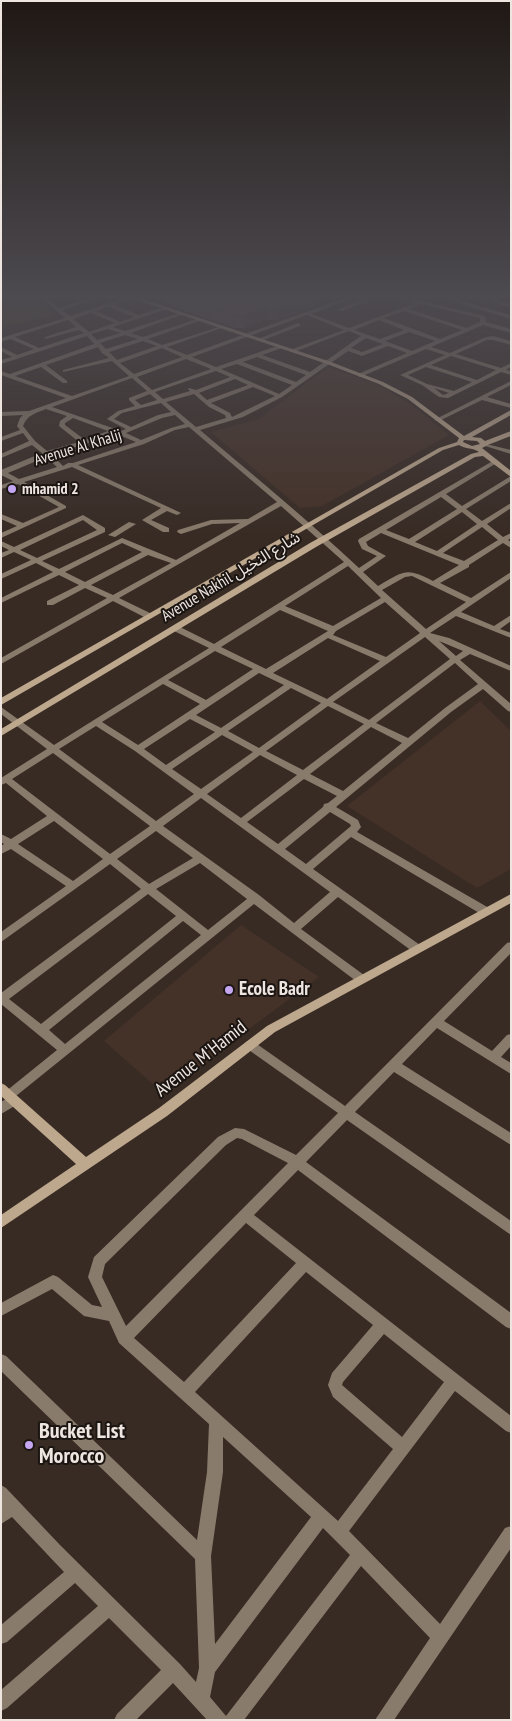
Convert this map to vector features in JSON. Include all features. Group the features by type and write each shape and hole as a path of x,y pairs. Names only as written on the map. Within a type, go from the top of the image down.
{"street":[{"path":"19,379 72,398"},
{"path":"61,379 65,382"},
{"path":"1,414 30,413 130,379"},
{"path":"136,379 307,524 350,562 377,590 511,709"},
{"path":"139,406 131,399 191,379"},
{"path":"131,428 110,419 120,412 194,392 230,379"},
{"path":"238,379 280,396"},
{"path":"283,379 295,384"},
{"name":"Avenue Al Khalij","path":"1,487 142,443 173,429 230,420 280,396 302,379"},
{"path":"370,379 402,393 463,439 466,447 511,452"},
{"path":"413,379 456,393 483,379"},
{"path":"470,379 478,382"},
{"path":"181,383 206,402 228,414 230,420"},
{"path":"436,420 511,383"},
{"path":"206,402 253,385"},
{"path":"483,398 511,406"},
{"path":"46,407 142,443"},
{"name":"Avenue Nakhil شارع النخيل","path":"1,702 307,524 511,412"},
{"path":"30,413 21,422 23,431 61,467"},
{"path":"121,434 160,416 177,413"},
{"path":"71,417 62,422 62,426 84,443"},
{"path":"1,439 23,431"},
{"path":"2,472 46,454 84,443 113,431"},
{"name":"Avenue Nakhil شارع النخيل","path":"1,733 478,447 511,433"},
{"path":"409,542 511,476 483,454 478,447 477,438 463,439"},
{"path":"1,456 33,442"},
{"path":"359,571 382,556 362,544 362,541 493,462"},
{"path":"70,464 177,513"},
{"path":"2,472 83,517 102,530 148,552 176,562"},
{"path":"440,493 511,546"},
{"path":"1,662 281,503"},
{"path":"438,553 511,505"},
{"path":"1,536 64,507"},
{"path":"166,508 146,520 166,530"},
{"path":"1,516 23,526"},
{"path":"1,556 83,517"},
{"path":"181,532 212,522 249,521"},
{"path":"112,535 132,524"},
{"path":"1,577 102,530"},
{"path":"380,530 466,565"},
{"path":"435,583 511,535"},
{"path":"2,599 61,572 122,540"},
{"path":"1,543 149,616"},
{"path":"50,603 148,552"},
{"path":"208,936 147,890 112,860 4,780 350,562"},
{"path":"377,590 408,574 435,583 471,601"},
{"path":"1,938 112,860 386,660 427,635 471,601 511,574"},
{"path":"138,749 206,704 330,633 386,598"},
{"path":"278,606 386,660"},
{"path":"456,613 511,636"},
{"path":"494,629 511,617"},
{"path":"441,624 446,640"},
{"path":"175,628 408,742"},
{"path":"427,635 446,640 511,669"},
{"path":"240,823 370,723 468,651"},
{"path":"162,680 206,704"},
{"path":"166,770 291,684"},
{"path":"276,850 327,806 483,685"},
{"path":"1,710 360,978"},
{"path":"190,716 342,795"},
{"path":"96,722 138,749 276,850 416,948"},
{"path":"306,870 356,827 355,822 327,806"},
{"path":"1,851 54,816"},
{"path":"350,832 486,911"},
{"path":"1,837 73,886"},
{"path":"65,1050 2,998 147,890 201,858"},
{"path":"295,928 337,892"},
{"path":"1,1109 8,1094 255,898"},
{"name":"Avenue M'Hamid","path":"1,1222 196,1088 250,1045 300,1011 511,898"},
{"path":"41,1030 182,916"},
{"path":"124,1338 511,946"},
{"path":"436,1022 511,1068"},
{"path":"493,1057 511,1038"},
{"path":"250,1045 511,1229"},
{"path":"393,1065 511,1140"},
{"path":"8,1094 86,1165"},
{"path":"441,1637 339,1532 124,1338 111,1315 95,1277 99,1261 222,1141 235,1133 244,1134 298,1162 511,1322"},
{"path":"244,1215 306,1262 511,1426"},
{"path":"184,1393 306,1262"},
{"path":"1,1310 52,1281 89,1311 111,1315"},
{"path":"383,1324 337,1378 335,1385 338,1392 404,1447"},
{"path":"1,1361 203,1556"},
{"path":"339,1532 454,1381"},
{"path":"201,1700 207,1668 203,1556 215,1472 216,1421"},
{"path":"1,1493 7,1511 110,1606 174,1670 219,1720"},
{"path":"207,1668 322,1516"},
{"path":"384,1720 511,1534"},
{"path":"233,1720 361,1553"},
{"path":"1,1636 75,1573"},
{"path":"1,1702 110,1606"},
{"path":"123,1720 174,1670"}],"shaded area":[{"path":"312,379 363,379 377,384 409,403 449,435 322,506 300,508 211,432 259,419"},
{"path":"480,701 511,731 511,869 477,888 347,806"},
{"path":"241,925 319,977 163,1093 104,1041"}],"place":[{"name":"mhamid 2","path":"12,489"},
{"name":"Ecole Badr","path":"229,990"},
{"name":"Bucket List Morocco","path":"29,1445"}]}
